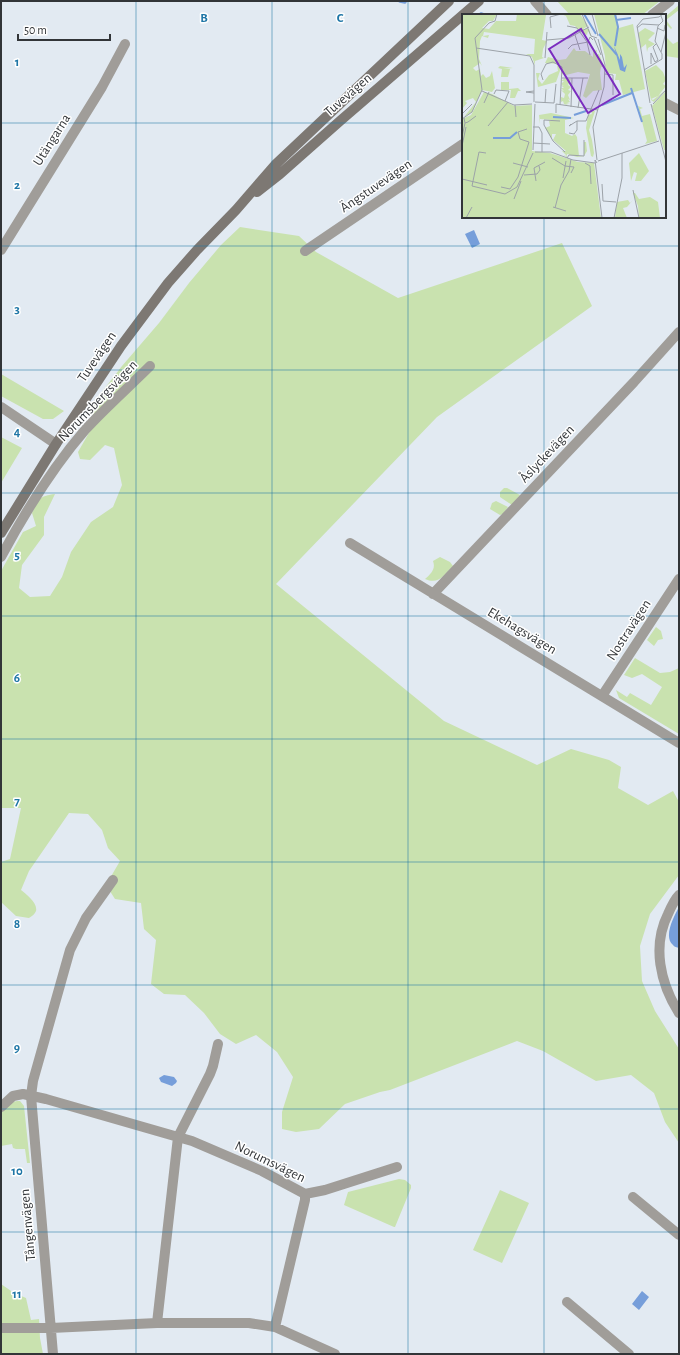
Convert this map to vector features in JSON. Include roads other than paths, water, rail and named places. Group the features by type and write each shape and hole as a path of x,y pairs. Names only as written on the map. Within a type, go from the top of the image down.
{"main road":[{"name":"Tuvevägen","path":"1,533 56,444 121,346 168,283 280,160 449,1"},
{"name":"Tuvevägen","path":"464,14 479,1"},
{"name":"Tuvevägen","path":"236,210 280,174 462,16"}],"street":[{"path":"535,1 546,14"},
{"path":"653,14 670,1"},
{"name":"Utängarna","path":"1,250 102,87 124,44"},
{"path":"666,104 679,110"},
{"name":"Ängstuvevägen","path":"305,251 462,145"},
{"name":"Åslyckevägen","path":"433,594 634,382 679,332"},
{"name":"Norumsbergsvägen","path":"1,557 32,503 85,430 150,366"},
{"path":"1,407 56,444"},
{"name":"Ekehagsvägen","path":"350,543 679,743"},
{"name":"Nostravägen","path":"602,696 679,579"},
{"path":"31,1096 33,1081 70,950 86,918 113,880"},
{"path":"679,895 665,920 660,936 659,951 662,974 666,988 679,1013"},
{"path":"157,1323 178,1137 210,1074 218,1044"},
{"name":"Norumsvägen","path":"1,1107 13,1096 23,1094 192,1141 262,1171 305,1194 325,1190 397,1167"},
{"name":"Tångenvägen","path":"31,1096 53,1354"},
{"path":"275,1327 305,1194"},
{"path":"633,1197 679,1235"},
{"path":"567,1302 629,1354"},
{"path":"1,1328 51,1328 157,1323 249,1323 275,1327 335,1354"}],"water":[{"path":"474,230 480,244 472,248 465,234"},
{"path":"679,907 679,948 673,946 670,941 669,932 670,926"},
{"path":"164,1075 174,1077 177,1081 176,1083 172,1086 161,1082 159,1078"},
{"path":"642,1291 649,1297 639,1310 632,1304"}],"waterway":[{"path":"400,1 405,2"}]}
